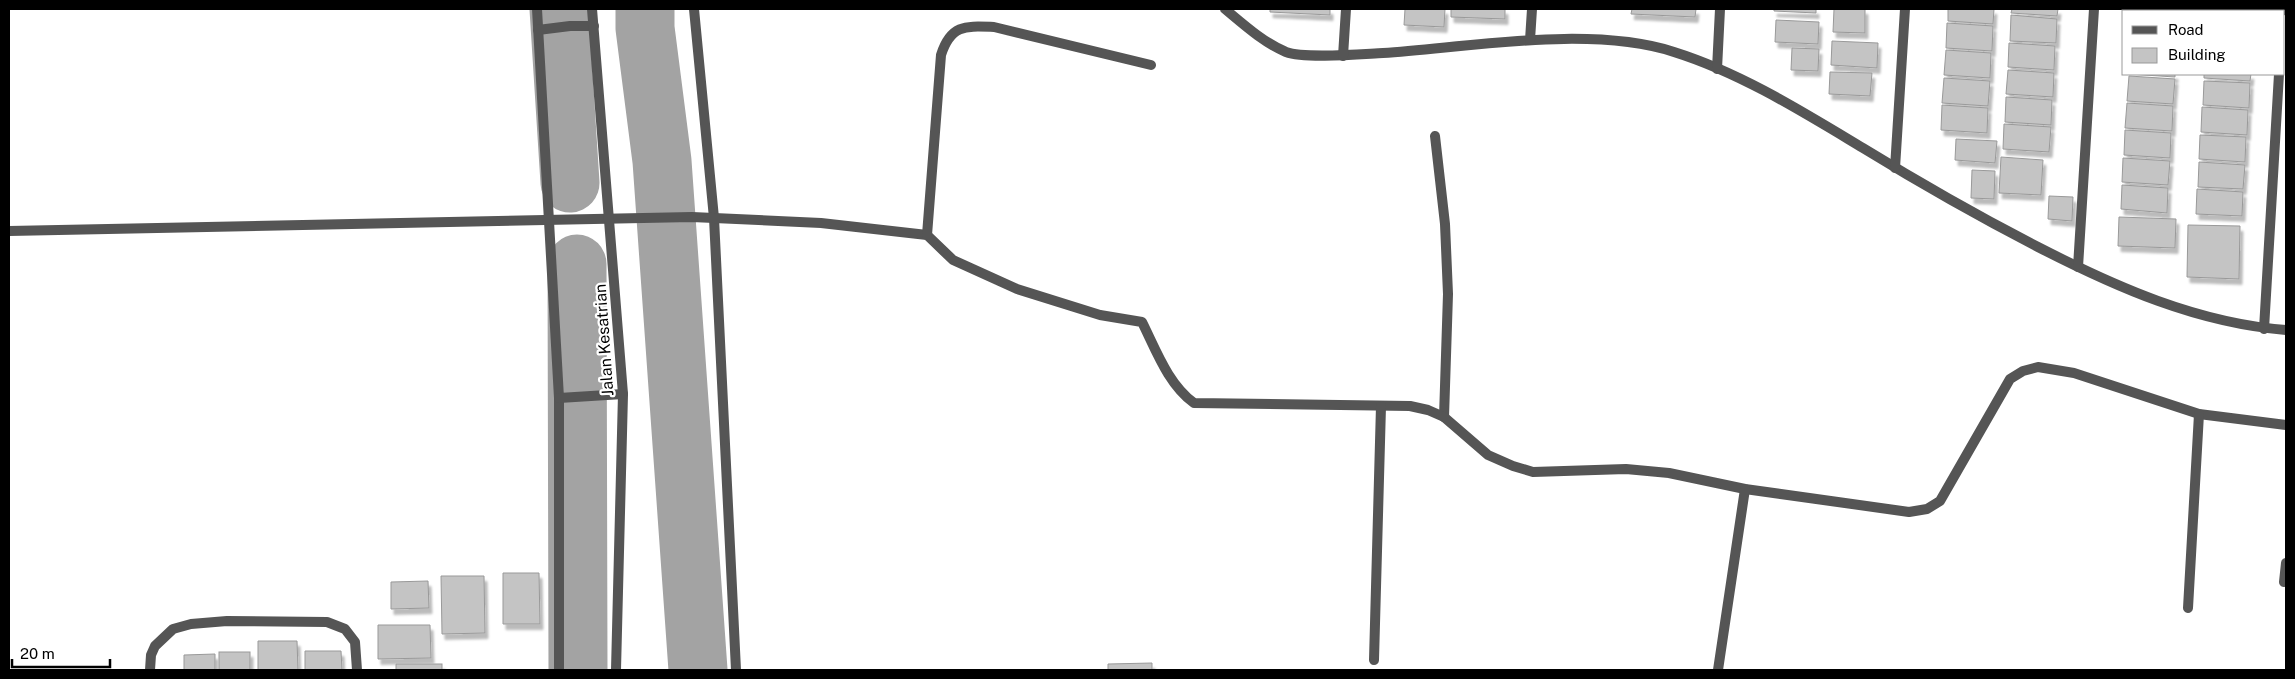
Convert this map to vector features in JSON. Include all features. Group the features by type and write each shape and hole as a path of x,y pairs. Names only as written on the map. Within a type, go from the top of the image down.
{"street":[{"path":"536,9 544,29 558,398 558,670"},
{"name":"Jalan Kesatrian","path":"592,9 623,394 616,670"},
{"path":"694,9 714,218 736,670"},
{"path":"1226,9 1248,28 1288,53 1343,56 1530,40 1635,43 1674,51 1788,103 1984,219 2138,295 2192,313 2264,329 2286,330"},
{"path":"1343,56 1346,9"},
{"path":"1530,40 1532,9"},
{"path":"1717,69 1720,9"},
{"path":"1895,168 1905,9"},
{"path":"2078,267 2094,9"},
{"path":"544,29 594,26"},
{"path":"927,235 940,55 945,40 955,30 970,26 994,27 1151,66"},
{"path":"2264,329 2279,75"},
{"path":"1435,136 1445,224 1448,294 1444,416"},
{"path":"9,231 550,220 636,220 692,217 821,223 927,235 953,260 1017,289 1100,315 1142,322 1171,379 1183,395 1194,403 1410,406 1444,416 1488,455 1533,472 1626,469 1669,472 1745,489 1909,512 1927,509 1940,501 2010,379 2023,371 2038,367 2074,374 2199,414 2286,425"},
{"path":"558,398 623,394"},
{"path":"1374,660 1381,406"},
{"path":"2188,608 2199,414"},
{"path":"1718,670 1745,489"},
{"path":"2284,582 2286,563"},
{"path":"150,670 151,655 155,646 173,629 191,624 227,621 326,622 345,629 355,642 357,670"}],"building":[{"path":"1270,9 1330,9 1330,15 1270,12"},
{"path":"1405,9 1445,9 1444,27 1404,25"},
{"path":"1451,9 1505,9 1505,19 1451,17"},
{"path":"1632,9 1696,9 1695,17 1631,14"},
{"path":"1774,9 1816,9 1816,13 1774,11"},
{"path":"1834,9 1865,9 1865,33 1833,32"},
{"path":"1948,9 1994,9 1993,24 1948,21"},
{"path":"2012,9 2058,9 2057,16 2011,13"},
{"path":"2133,9 2179,9 2179,10"},
{"path":"2208,9 2255,9 2255,10"},
{"path":"2011,15 2057,19 2056,43 2010,41"},
{"path":"1776,20 1819,22 1818,44 1775,42"},
{"path":"1947,23 1993,26 1992,51 1946,48"},
{"path":"1832,41 1878,43 1877,68 1831,65"},
{"path":"2009,43 2055,46 2054,70 2008,67"},
{"path":"1792,48 1819,49 1818,71 1791,70"},
{"path":"1946,50 1991,53 1990,78 1944,75"},
{"path":"2008,70 2054,73 2053,97 2006,94"},
{"path":"1830,72 1872,73 1870,96 1829,94"},
{"path":"2144,75 2175,75 2175,77"},
{"path":"2204,75 2251,75 2250,81 2204,78"},
{"path":"2129,76 2175,79 2173,104 2127,101"},
{"path":"1944,78 1990,81 1988,106 1942,103"},
{"path":"2204,81 2250,83 2249,108 2203,105"},
{"path":"2006,97 2052,100 2051,125 2005,122"},
{"path":"2127,103 2173,106 2172,131 2125,128"},
{"path":"1942,105 1988,108 1987,133 1941,130"},
{"path":"2202,107 2248,110 2247,135 2201,132"},
{"path":"2004,124 2051,127 2049,152 2003,149"},
{"path":"2125,130 2171,133 2170,158 2124,155"},
{"path":"2200,135 2246,137 2245,162 2199,159"},
{"path":"1956,139 1997,141 1995,163 1955,160"},
{"path":"2001,157 2043,160 2041,195 1999,193"},
{"path":"2123,158 2170,161 2168,185 2122,182"},
{"path":"2199,162 2245,165 2243,189 2198,187"},
{"path":"1972,170 1995,171 1994,199 1971,198"},
{"path":"2122,185 2168,188 2167,213 2121,209"},
{"path":"2197,189 2243,192 2242,216 2196,214"},
{"path":"2049,196 2073,197 2072,221 2048,219"},
{"path":"2119,217 2176,219 2175,248 2118,246"},
{"path":"2188,225 2240,226 2239,279 2187,277"},
{"path":"503,573 539,573 540,624 503,624"},
{"path":"441,576 484,576 485,633 442,634"},
{"path":"428,581 429,608 391,609 391,582"},
{"path":"378,625 430,625 431,658 378,659"},
{"path":"258,641 297,641 298,670 258,670"},
{"path":"305,651 341,651 342,670 305,670"},
{"path":"219,652 250,652 250,670 219,670"},
{"path":"215,654 215,670 184,670 184,655"},
{"path":"1152,663 1152,670 1108,670 1108,664"},
{"path":"396,664 442,664 442,670 396,670"}],"waterway":[{"path":"559,9 570,183"},
{"path":"645,9 645,28 662,161 698,670"},
{"path":"577,264 578,670"}]}
